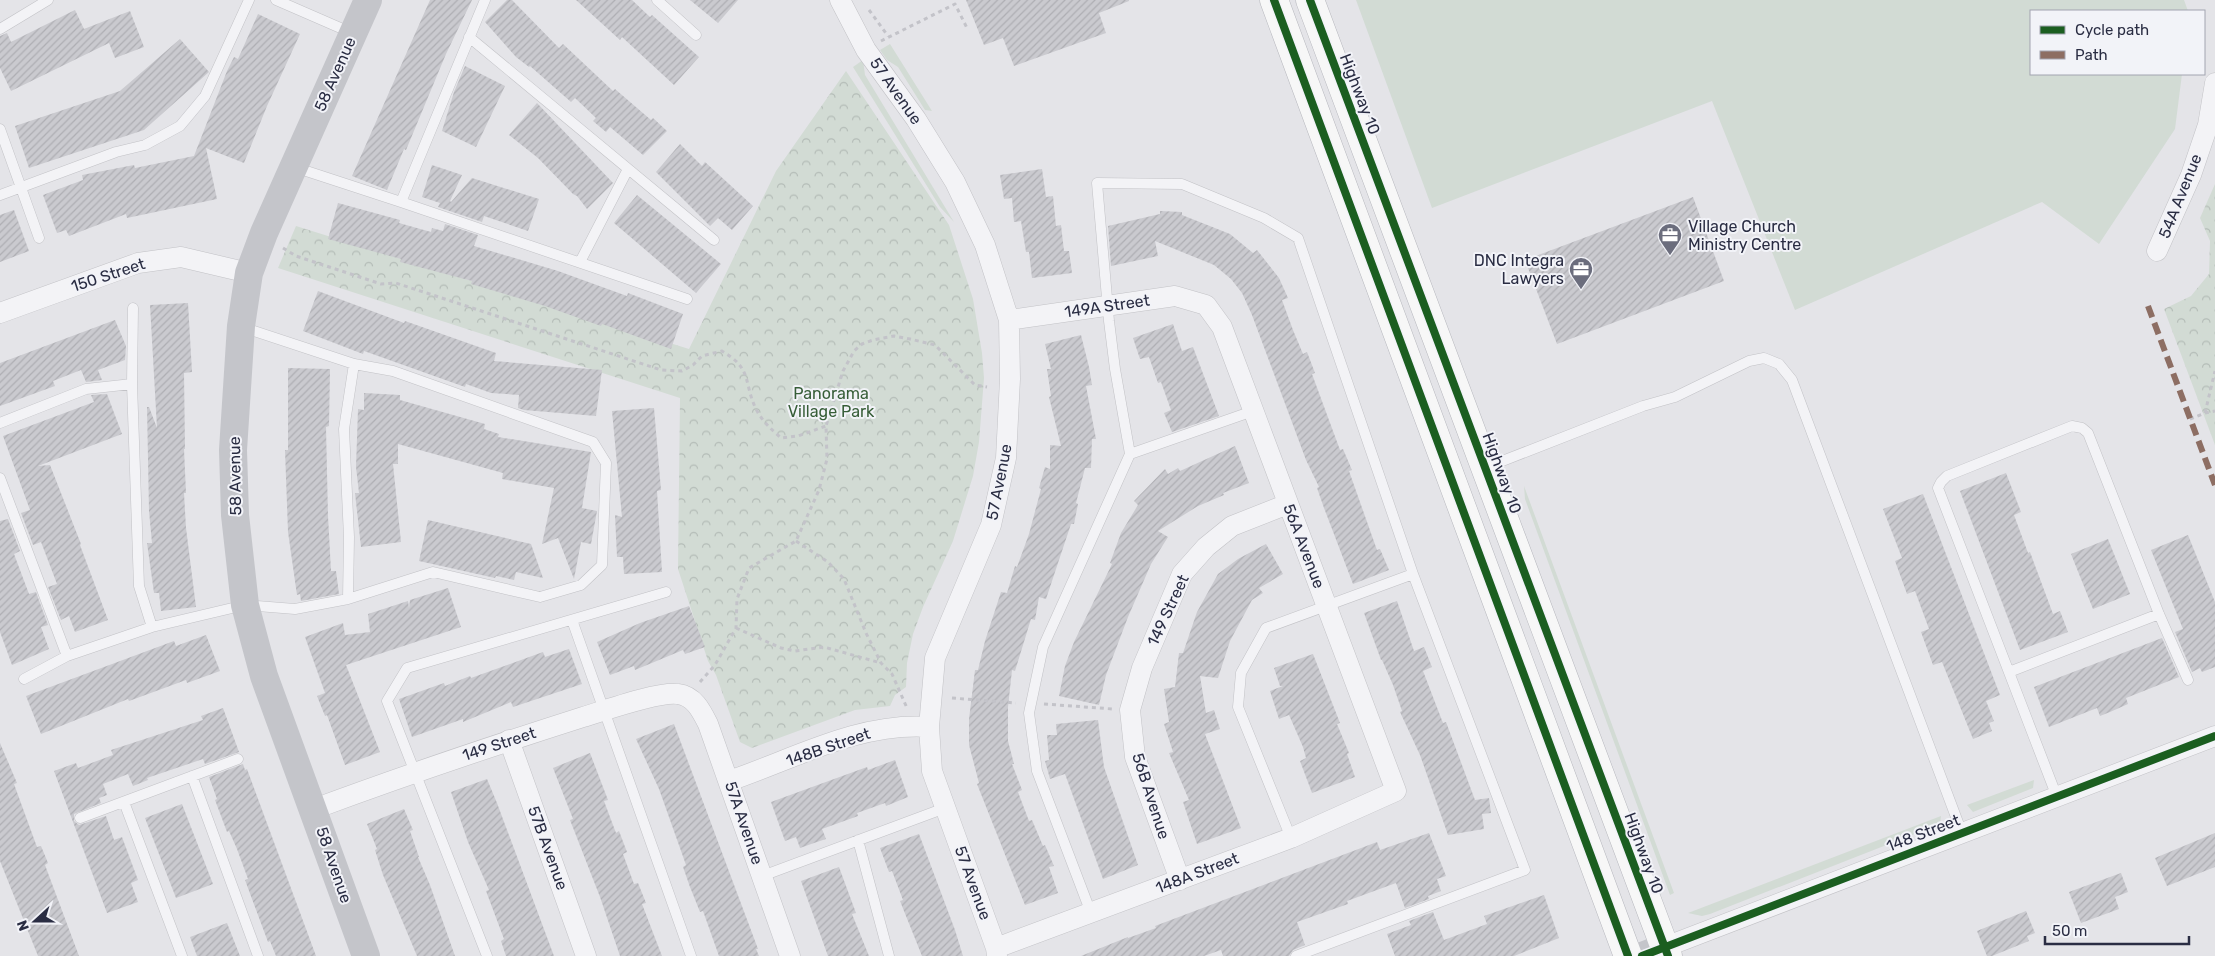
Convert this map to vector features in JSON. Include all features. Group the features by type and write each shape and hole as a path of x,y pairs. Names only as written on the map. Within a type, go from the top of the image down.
{"highway":[{"path":"1274,0 1628,956"},
{"name":"Highway 10","path":"1310,0 1486,467 1658,953"}],"street":[{"name":"58 Avenue","path":"366,956 264,676 245,605 235,516 233,450 241,326 248,273 368,0"},
{"name":"57 Avenue","path":"840,0 866,50 916,119 955,182 985,245 1009,320 1010,379 1006,458 991,525 935,658 929,727 932,771 997,952"},
{"name":"54A Avenue","path":"2157,251 2191,175 2208,125 2215,83"},
{"name":"150 Street","path":"0,312 138,263 181,257 248,273"},
{"name":"149A Street","path":"1009,320 1175,296 1206,305"},
{"name":"56A Avenue","path":"1206,305 1222,327 1396,791"},
{"name":"149 Street","path":"1122,709 1142,668 1182,574 1206,547 1232,526 1288,504"},
{"name":"149 Street","path":"314,809 509,740 644,699 692,690"},
{"name":"57A Avenue","path":"692,690 708,724 730,781 790,956"},
{"name":"56B Avenue","path":"1122,709 1135,757 1180,880"},
{"name":"148B Street","path":"730,781 860,732 908,725 929,727"},
{"name":"148 Street","path":"1658,953 2215,736"},
{"name":"57B Avenue","path":"509,740 586,956"},
{"name":"148A Street","path":"997,952 1091,913 1291,838 1396,791"}],"lane":[{"path":"0,29 48,0"},
{"path":"0,195 116,152 145,145 180,126 205,96 249,0"},
{"path":"276,0 353,33"},
{"path":"401,202 484,0"},
{"path":"657,0 696,35"},
{"path":"469,37 714,240"},
{"path":"0,129 39,238"},
{"path":"294,166 687,299"},
{"path":"580,262 628,168"},
{"path":"1091,913 1037,771 1029,713 1043,647 1130,454 1115,369 1107,305 1098,183 1182,184 1264,218 1298,238 1413,574 1525,870 1296,956"},
{"path":"133,308 132,384 139,586 152,627"},
{"path":"24,679 67,656 152,627 245,605 295,609 348,599 433,572 540,597 581,585 602,565 606,463 593,442 393,371 354,364 241,326"},
{"path":"1486,467 1643,406 1674,397 1748,361 1764,358 1779,364 1792,380 1962,833"},
{"path":"348,599 349,537 344,429 354,364"},
{"path":"0,423 86,389 132,384"},
{"path":"1130,454 1253,411"},
{"path":"2057,797 1938,488 1947,476 2072,426 2082,428 2088,432 2159,614 2188,680"},
{"path":"0,478 67,656"},
{"path":"1291,838 1238,707 1241,674 1266,628 1326,604 1413,574"},
{"path":"486,956 387,700 407,668 666,592"},
{"path":"2009,672 2159,614"},
{"path":"572,620 690,956"},
{"path":"80,818 238,759"},
{"path":"192,776 258,956"},
{"path":"124,802 182,956"},
{"path":"762,876 946,808"},
{"path":"858,840 889,956"}],"path":[{"path":"867,7 888,36 955,4 968,30"},
{"path":"280,246 296,256 381,284 396,283 661,370 682,371 702,356 722,351 738,360 747,379 755,408 765,424 781,438 798,436 826,426"},
{"path":"692,690 715,665 736,628 737,599 749,568 796,541 819,490 827,458 826,426 848,360 862,344 894,336 935,345 975,385 988,387"},
{"path":"2205,413 2215,371"},
{"path":"2190,419 2215,411"},
{"path":"796,541 828,562 844,579 861,622 881,663 892,674 908,710"},
{"path":"736,628 781,648 794,651 824,647 881,663"},
{"path":"952,698 1019,703"},
{"path":"1039,704 1122,709"}],"green space":[{"path":"1356,0 2184,0 2188,10 2030,10 2030,75 2182,75 2175,129 2099,244 2042,202 1795,310 1712,101 1432,208"},
{"path":"890,44 932,111 925,110 898,67 887,60 880,50"},
{"path":"863,60 865,75 954,222 940,207 853,67"},
{"name":"Panorama Village Park","path":"846,71 949,225 973,299 982,353 984,378 979,442 973,476 953,541 913,634 907,663 906,687 895,695 890,706 855,710 752,748 740,742 716,675 708,661 678,569 680,398 278,268 296,226 689,349 776,171"},
{"path":"2215,184 2215,445 2164,309 2191,296 2209,274 2210,241 2200,218"},
{"path":"1524,486 1674,893 1670,895 1525,499"},
{"path":"2034,780 2033,788 1973,812 1967,805"},
{"path":"1941,816 1940,824 1710,914 1702,916 1688,913"}],"building":[{"path":"430,0 472,0 446,54 406,150 404,149 387,190 352,176"},
{"path":"507,0 512,0 559,48 563,44 613,91 615,89 667,131 643,155 610,127 606,132 593,121 596,118 575,98 571,102 530,66 516,57 485,22"},
{"path":"576,0 632,0 650,17 652,15 699,57 674,85 622,37 620,40"},
{"path":"690,0 738,0 718,23"},
{"path":"966,0 1129,1 1099,13 1106,33 1014,66 1003,38 984,45"},
{"path":"75,10 84,29 130,11 144,47 115,58 109,43 11,91 0,68 0,36 7,33 11,42"},
{"path":"258,14 300,34 267,106 244,163 206,148 217,199 127,218 126,214 69,236 66,230 57,233 43,195 83,180 82,175 134,165 135,168 194,156 227,71 234,57 238,59"},
{"path":"180,39 209,72 144,130 29,168 15,126 120,91"},
{"path":"465,66 505,86 476,147 442,131 454,92"},
{"path":"537,103 613,183 587,209 577,196 538,158 509,135"},
{"path":"680,144 702,166 705,162 753,206 732,230 718,218 710,226 656,172"},
{"path":"432,165 462,175 451,202 472,178 539,199 528,231 484,216 482,222 438,207 440,203 422,197"},
{"path":"1042,169 1046,197 1053,196 1056,226 1061,225 1064,251 1069,251 1072,273 1032,278 1029,252 1026,252 1021,221 1014,222 1012,198 1004,199 1000,175"},
{"path":"637,195 721,264 696,293 614,223"},
{"path":"1693,197 1724,281 1557,344 1525,260"},
{"path":"338,203 400,220 399,223 431,232 432,228 443,231 445,224 478,235 474,246 558,271 627,296 628,293 683,314 671,349 602,324 601,326 545,306 471,284 472,281 400,262 401,259 328,239"},
{"path":"14,210 29,251 0,262 0,215"},
{"path":"1160,211 1182,212 1182,215 1230,234 1253,253 1257,250 1279,278 1288,298 1282,300 1293,330 1303,354 1307,352 1315,373 1312,374 1340,450 1343,449 1352,470 1349,471 1377,550 1380,549 1389,570 1353,584 1324,508 1317,488 1319,487 1306,460 1252,315 1242,293 1231,279 1214,265 1155,241 1158,256 1111,266 1108,226 1160,214"},
{"path":"318,291 404,323 405,321 496,353 494,361 602,370 596,416 524,410 518,408 519,395 491,393 466,384 465,387 364,351 363,354 303,331"},
{"path":"188,303 192,372 184,373 186,493 184,493 186,528 196,607 161,611 159,593 154,593 147,543 152,543 149,511 147,407 149,407 157,428 150,305"},
{"path":"115,320 126,346 125,360 98,370 102,380 86,382 81,370 53,381 55,386 0,406 0,363"},
{"path":"1173,324 1182,351 1193,347 1219,416 1172,432 1164,413 1171,410 1161,382 1158,383 1149,357 1140,359 1133,338"},
{"path":"1081,335 1092,385 1086,386 1096,439 1092,439 1091,468 1085,468 1076,503 1078,504 1074,524 1071,524 1046,599 1039,597 1035,620 1031,619 1015,671 1012,670 1008,707 1008,741 1014,764 1012,764 1022,790 1018,792 1029,821 1032,820 1054,866 1049,867 1058,893 1025,905 977,784 979,783 969,745 969,719 975,670 978,670 1001,592 1007,593 1015,566 1017,567 1029,534 1045,467 1050,469 1050,445 1061,446 1049,397 1051,396 1047,369 1051,369 1045,344"},
{"path":"288,368 330,369 329,426 326,427 328,516 331,571 336,571 339,594 301,601 300,594 297,595 288,532 285,450 288,450"},
{"path":"364,393 400,395 400,400 485,424 484,429 499,434 498,437 591,452 582,508 597,511 591,544 581,542 574,579 558,538 542,544 554,488 502,479 503,473 398,444 398,464 393,464 401,542 361,547 355,493 359,493 356,467 358,409 364,410"},
{"path":"107,394 122,434 38,466 50,465 108,620 75,632 69,616 61,620 48,587 57,584 41,542 33,545 21,513 30,510 3,436 94,402 91,395"},
{"path":"654,408 661,490 657,491 662,572 624,574 623,557 617,557 615,515 622,517 612,411"},
{"path":"1235,446 1249,483 1223,493 1224,495 1198,506 1158,531 1168,537 1151,564 1128,617 1106,675 1099,705 1059,696 1065,666 1074,642 1112,564 1110,563 1121,533 1138,505 1134,501 1165,469 1168,474 1178,468 1180,471"},
{"path":"2006,473 2021,512 2014,515 2028,553 2030,552 2053,614 2060,611 2068,632 2020,650 1960,491"},
{"path":"1923,494 2000,695 1986,701 1994,721 1989,723 1992,731 1973,739 1942,662 1933,665 1921,632 1929,629 1915,591 1907,594 1895,561 1902,558 1883,509"},
{"path":"8,519 20,551 14,554 29,594 36,592 48,625 41,627 49,649 12,665 0,632 0,521"},
{"path":"428,520 531,544 543,578 516,572 514,580 496,576 495,578 419,561"},
{"path":"2188,535 2215,602 2215,667 2202,672 2200,668 2192,672 2175,632 2183,629 2151,550"},
{"path":"2108,539 2130,594 2093,609 2071,554"},
{"path":"1266,544 1283,574 1259,588 1263,593 1252,600 1230,641 1218,678 1200,676 1206,713 1214,710 1220,729 1205,734 1241,828 1197,844 1183,802 1189,800 1169,753 1173,752 1164,724 1169,722 1164,689 1175,687 1179,653 1183,653 1197,612 1218,574 1238,559"},
{"path":"448,588 461,627 346,665 380,752 345,765 327,715 325,716 317,696 325,693 305,637 343,623 345,635 370,632 368,614 408,601 409,608 410,600"},
{"path":"1397,601 1414,651 1424,647 1432,667 1423,671 1443,723 1446,722 1475,800 1489,798 1491,813 1482,814 1484,829 1448,835 1420,755 1400,712 1402,711 1393,685 1381,660 1364,613"},
{"path":"689,606 705,647 685,654 683,650 635,670 634,666 610,675 597,642 640,623"},
{"path":"206,635 220,671 187,683 186,680 129,701 128,699 41,734 26,696 174,641 176,646"},
{"path":"2162,638 2179,677 2126,698 2128,704 2100,716 2097,708 2049,727 2034,687"},
{"path":"569,649 582,684 513,707 511,702 463,722 463,719 412,737 399,699 444,683 445,686 470,676 471,678 543,652 545,657"},
{"path":"1313,654 1340,723 1337,724 1349,753 1347,754 1355,777 1312,793 1300,761 1306,758 1303,747 1289,715 1279,719 1270,691 1283,686 1280,686 1274,668"},
{"path":"223,708 239,752 205,764 203,759 147,778 148,780 133,786 128,774 103,784 107,795 99,798 101,803 74,814 74,821 79,825 106,816 114,840 122,837 138,880 131,883 138,902 107,913 54,771 76,763 78,768 113,755 111,750 203,720 201,716"},
{"path":"1098,720 1104,767 1138,865 1103,879 1065,774 1050,779 1045,761 1049,760 1047,735 1057,735 1056,724"},
{"path":"674,724 759,956 719,956 703,911 700,912 690,887 683,867 686,865 659,789 636,739"},
{"path":"0,743 17,783 14,784 37,847 41,846 48,863 45,865 79,956 38,956 0,861"},
{"path":"590,753 608,800 604,801 616,833 619,831 627,852 623,854 634,884 638,883 646,903 642,904 662,956 620,956 600,897 570,820 573,819 553,768"},
{"path":"895,760 908,797 886,806 885,803 857,813 858,816 822,829 826,839 800,848 796,837 785,841 771,802 867,767 868,770"},
{"path":"243,764 245,770 247,769 316,956 276,956 270,941 268,942 245,880 248,879 229,831 227,832 209,777"},
{"path":"487,779 554,956 506,956 501,941 504,939 486,891 489,890 468,842 451,792"},
{"path":"182,804 213,884 176,898 145,818"},
{"path":"404,809 413,830 410,831 418,857 455,956 417,956 383,875 375,850 377,849 367,824"},
{"path":"1429,833 1446,876 1437,879 1441,891 1428,896 1429,899 1405,908 1396,883 1347,901 1348,904 1297,922 1305,945 1293,950 1289,956 1223,956 1221,950 1204,956 1081,956 1377,842 1380,850"},
{"path":"2215,833 2215,867 2167,886 2155,858"},
{"path":"919,834 963,956 922,956 900,901 903,900 892,871 889,872 880,848"},
{"path":"839,867 856,913 852,914 869,956 828,956 801,881"},
{"path":"2121,873 2128,892 2115,897 2119,909 2081,923 2069,892"},
{"path":"1544,895 1559,938 1514,956 1395,956 1387,934 1411,925 1409,921 1433,912 1444,940 1487,924 1484,916"},
{"path":"2026,911 2035,933 2027,936 2029,941 1992,956 1987,956 1977,931"},
{"path":"227,923 240,956 197,956 190,937"}],"marked path":[{"path":"2148,306 2215,485"}],"cycle path":[{"path":"1274,0 1628,956"},
{"path":"1310,0 1668,956"},
{"path":"1642,956 2215,736"}],"place":[{"name":"Village Church Ministry Centre","path":"1670,256"},
{"name":"DNC Integra Lawyers","path":"1581,290"}]}
